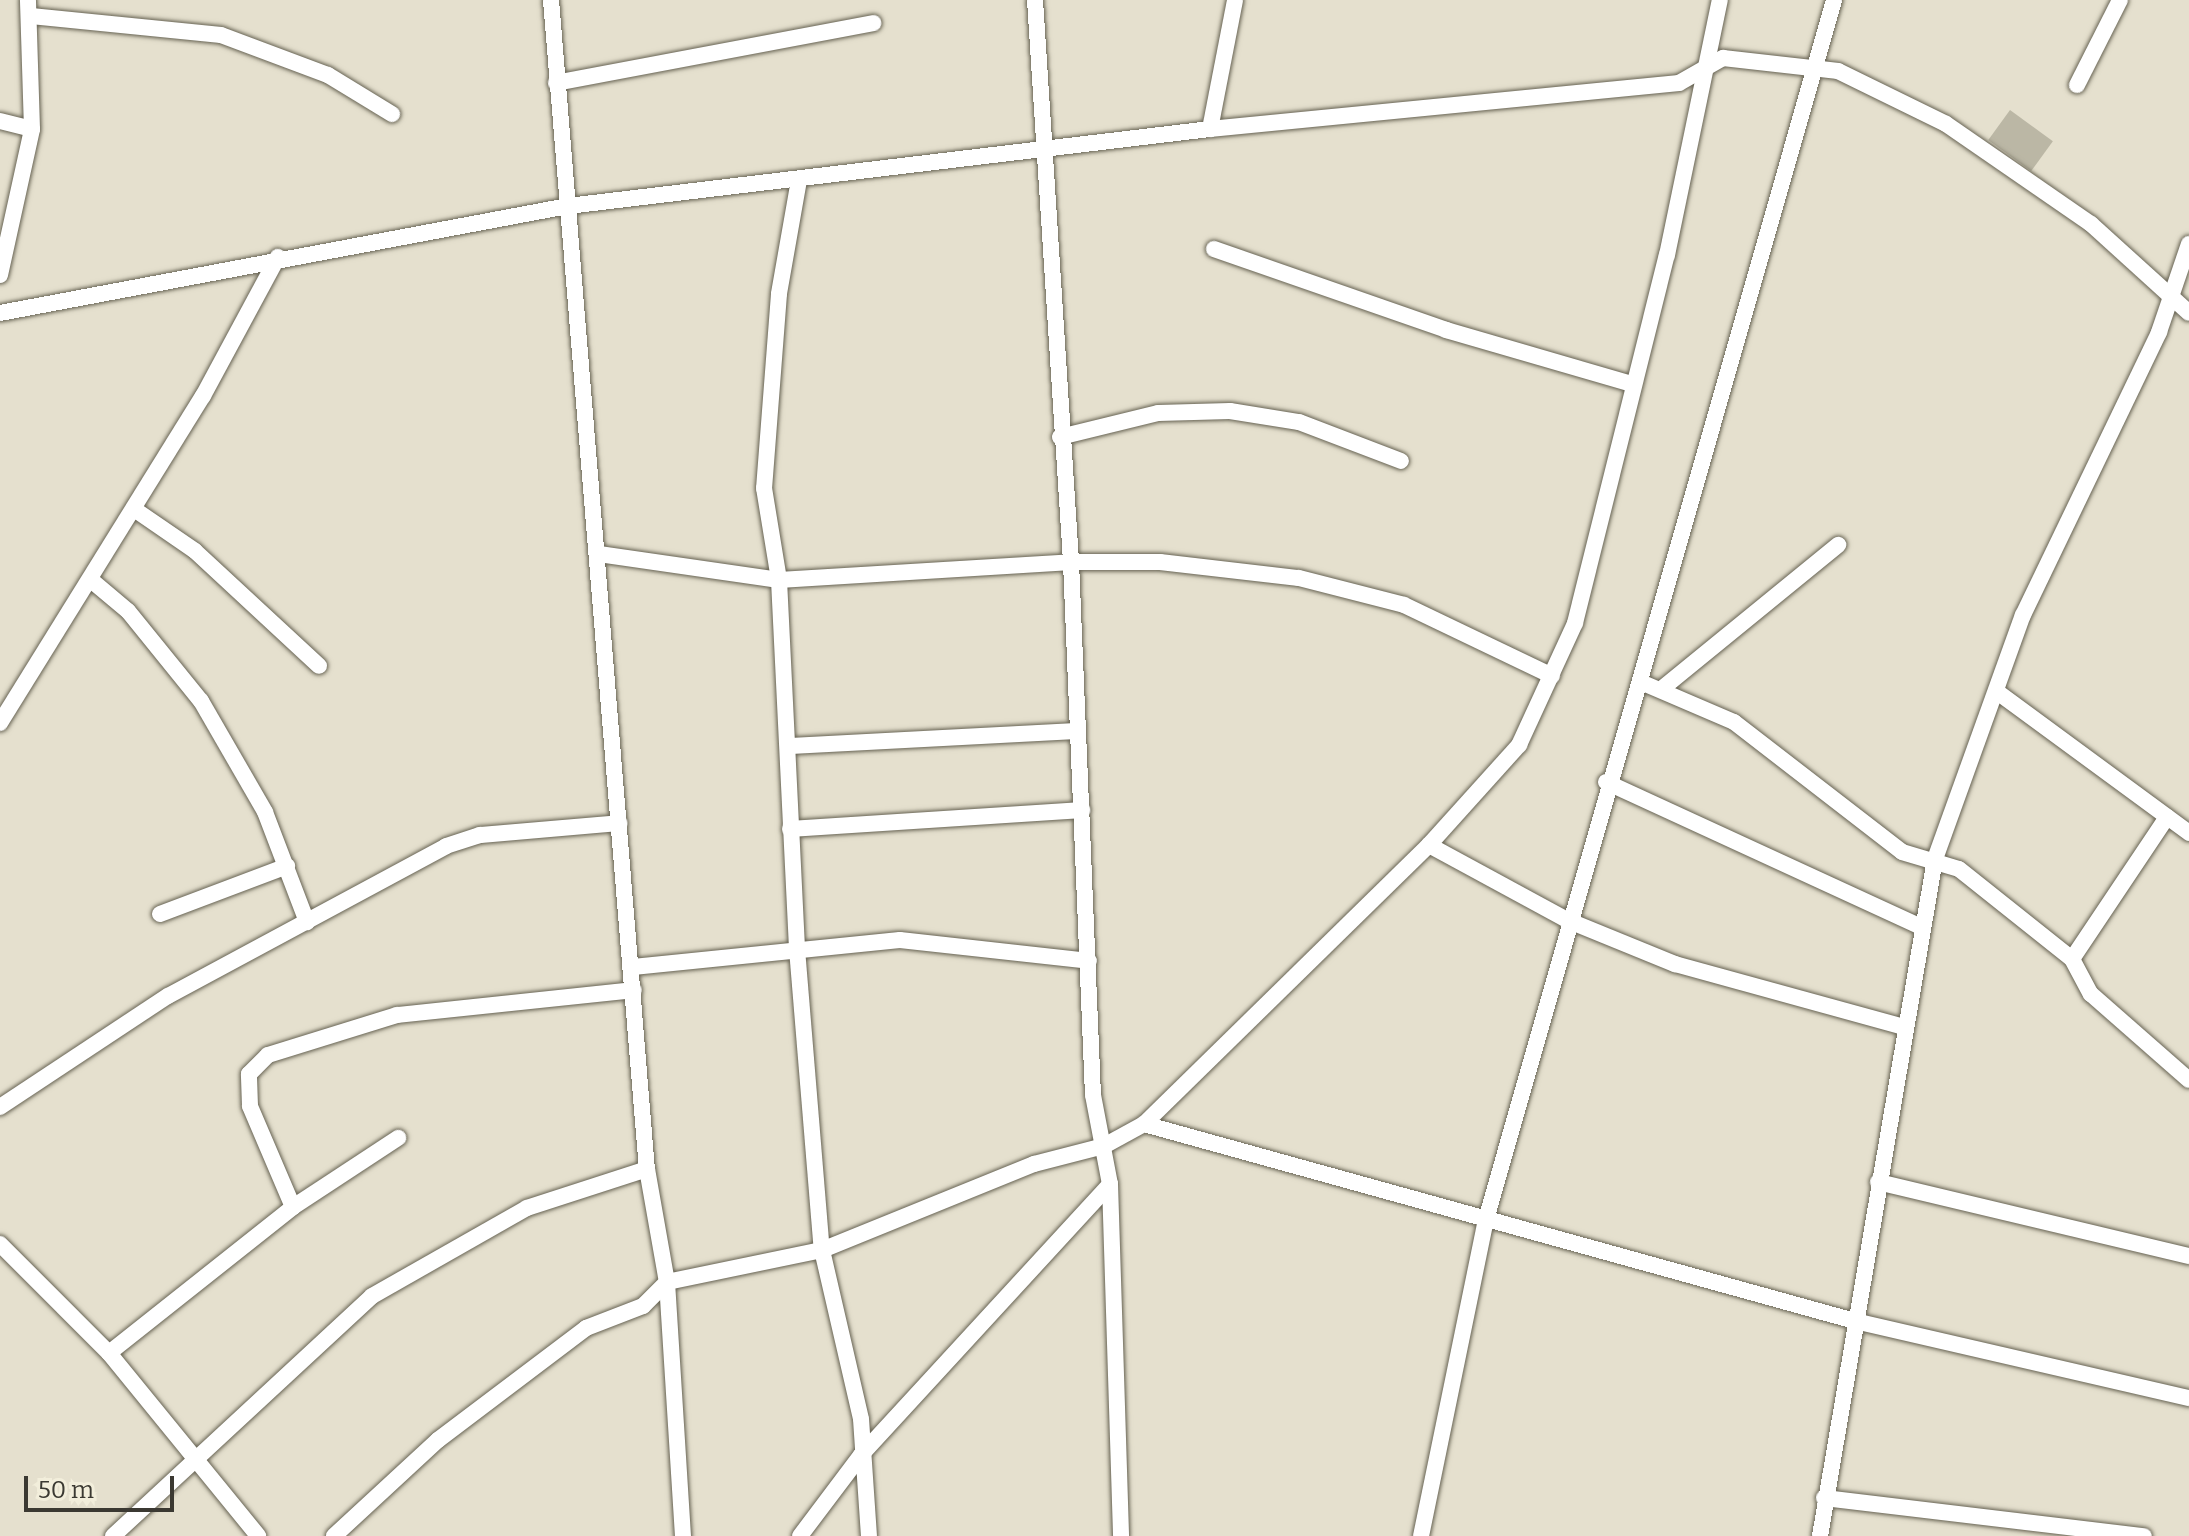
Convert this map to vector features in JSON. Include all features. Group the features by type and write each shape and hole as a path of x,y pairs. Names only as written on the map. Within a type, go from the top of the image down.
{"street":[{"path":"551,0 633,967 647,1169 667,1282 683,1536"},
{"path":"1035,0 1060,437 1071,562 1093,1095 1110,1184 1121,1536"},
{"path":"1210,129 1235,0"},
{"path":"334,1536 438,1440 586,1328 643,1306 667,1282 822,1250 1034,1164 1104,1146 1144,1124 1429,845 1519,745 1575,623 1710,62 1720,0"},
{"path":"1421,1536 1485,1223 1606,782 1643,683 1655,614 1834,0"},
{"path":"2077,85 2120,0"},
{"path":"0,275 32,129 29,8 221,35 328,75 392,114"},
{"path":"556,83 873,23"},
{"path":"0,313 278,257 568,206 1210,129 1679,83 1710,62 1814,69 1859,77 1946,124 2091,224 2189,313"},
{"path":"0,121 32,129"},
{"path":"799,180 779,294 764,488 779,580 797,949 822,1250 861,1419 861,1455 869,1536"},
{"path":"1820,1536 1904,1027 1935,859 2023,615 2171,297 2189,244"},
{"path":"1214,249 1446,330 1632,384"},
{"path":"0,723 134,509 278,257"},
{"path":"1060,437 1158,413 1230,411 1299,422 1401,461"},
{"path":"134,509 195,551 319,666"},
{"path":"1664,687 1838,545"},
{"path":"599,554 779,580 1071,562 1160,562 1299,578 1404,605 1552,676"},
{"path":"91,580 128,611 201,701 287,866 307,922"},
{"path":"1643,683 1664,687 1734,722 1902,852 1935,859 1959,869 2072,959 2091,994 2189,1080"},
{"path":"1996,691 2189,833"},
{"path":"789,746 1078,731"},
{"path":"1606,782 1921,927"},
{"path":"790,829 1082,810"},
{"path":"2072,959 2167,817"},
{"path":"0,1107 168,996 480,835 619,823"},
{"path":"1429,845 1567,920 1675,964 1904,1027"},
{"path":"160,914 287,866"},
{"path":"633,967 900,940 1089,961"},
{"path":"293,1207 250,1106 249,1074 268,1055 397,1015 634,990"},
{"path":"1144,1124 1485,1223 1855,1321 2189,1398"},
{"path":"109,1353 293,1207 398,1138"},
{"path":"113,1536 297,1359 408,1273 527,1208 647,1169"},
{"path":"1878,1182 2189,1256"},
{"path":"800,1536 861,1455 1110,1184"},
{"path":"0,1244 109,1353 196,1456 258,1536"},
{"path":"1824,1498 2144,1536"}],"building":[{"path":"2010,110 2053,141 2031,171 1988,140"}]}
